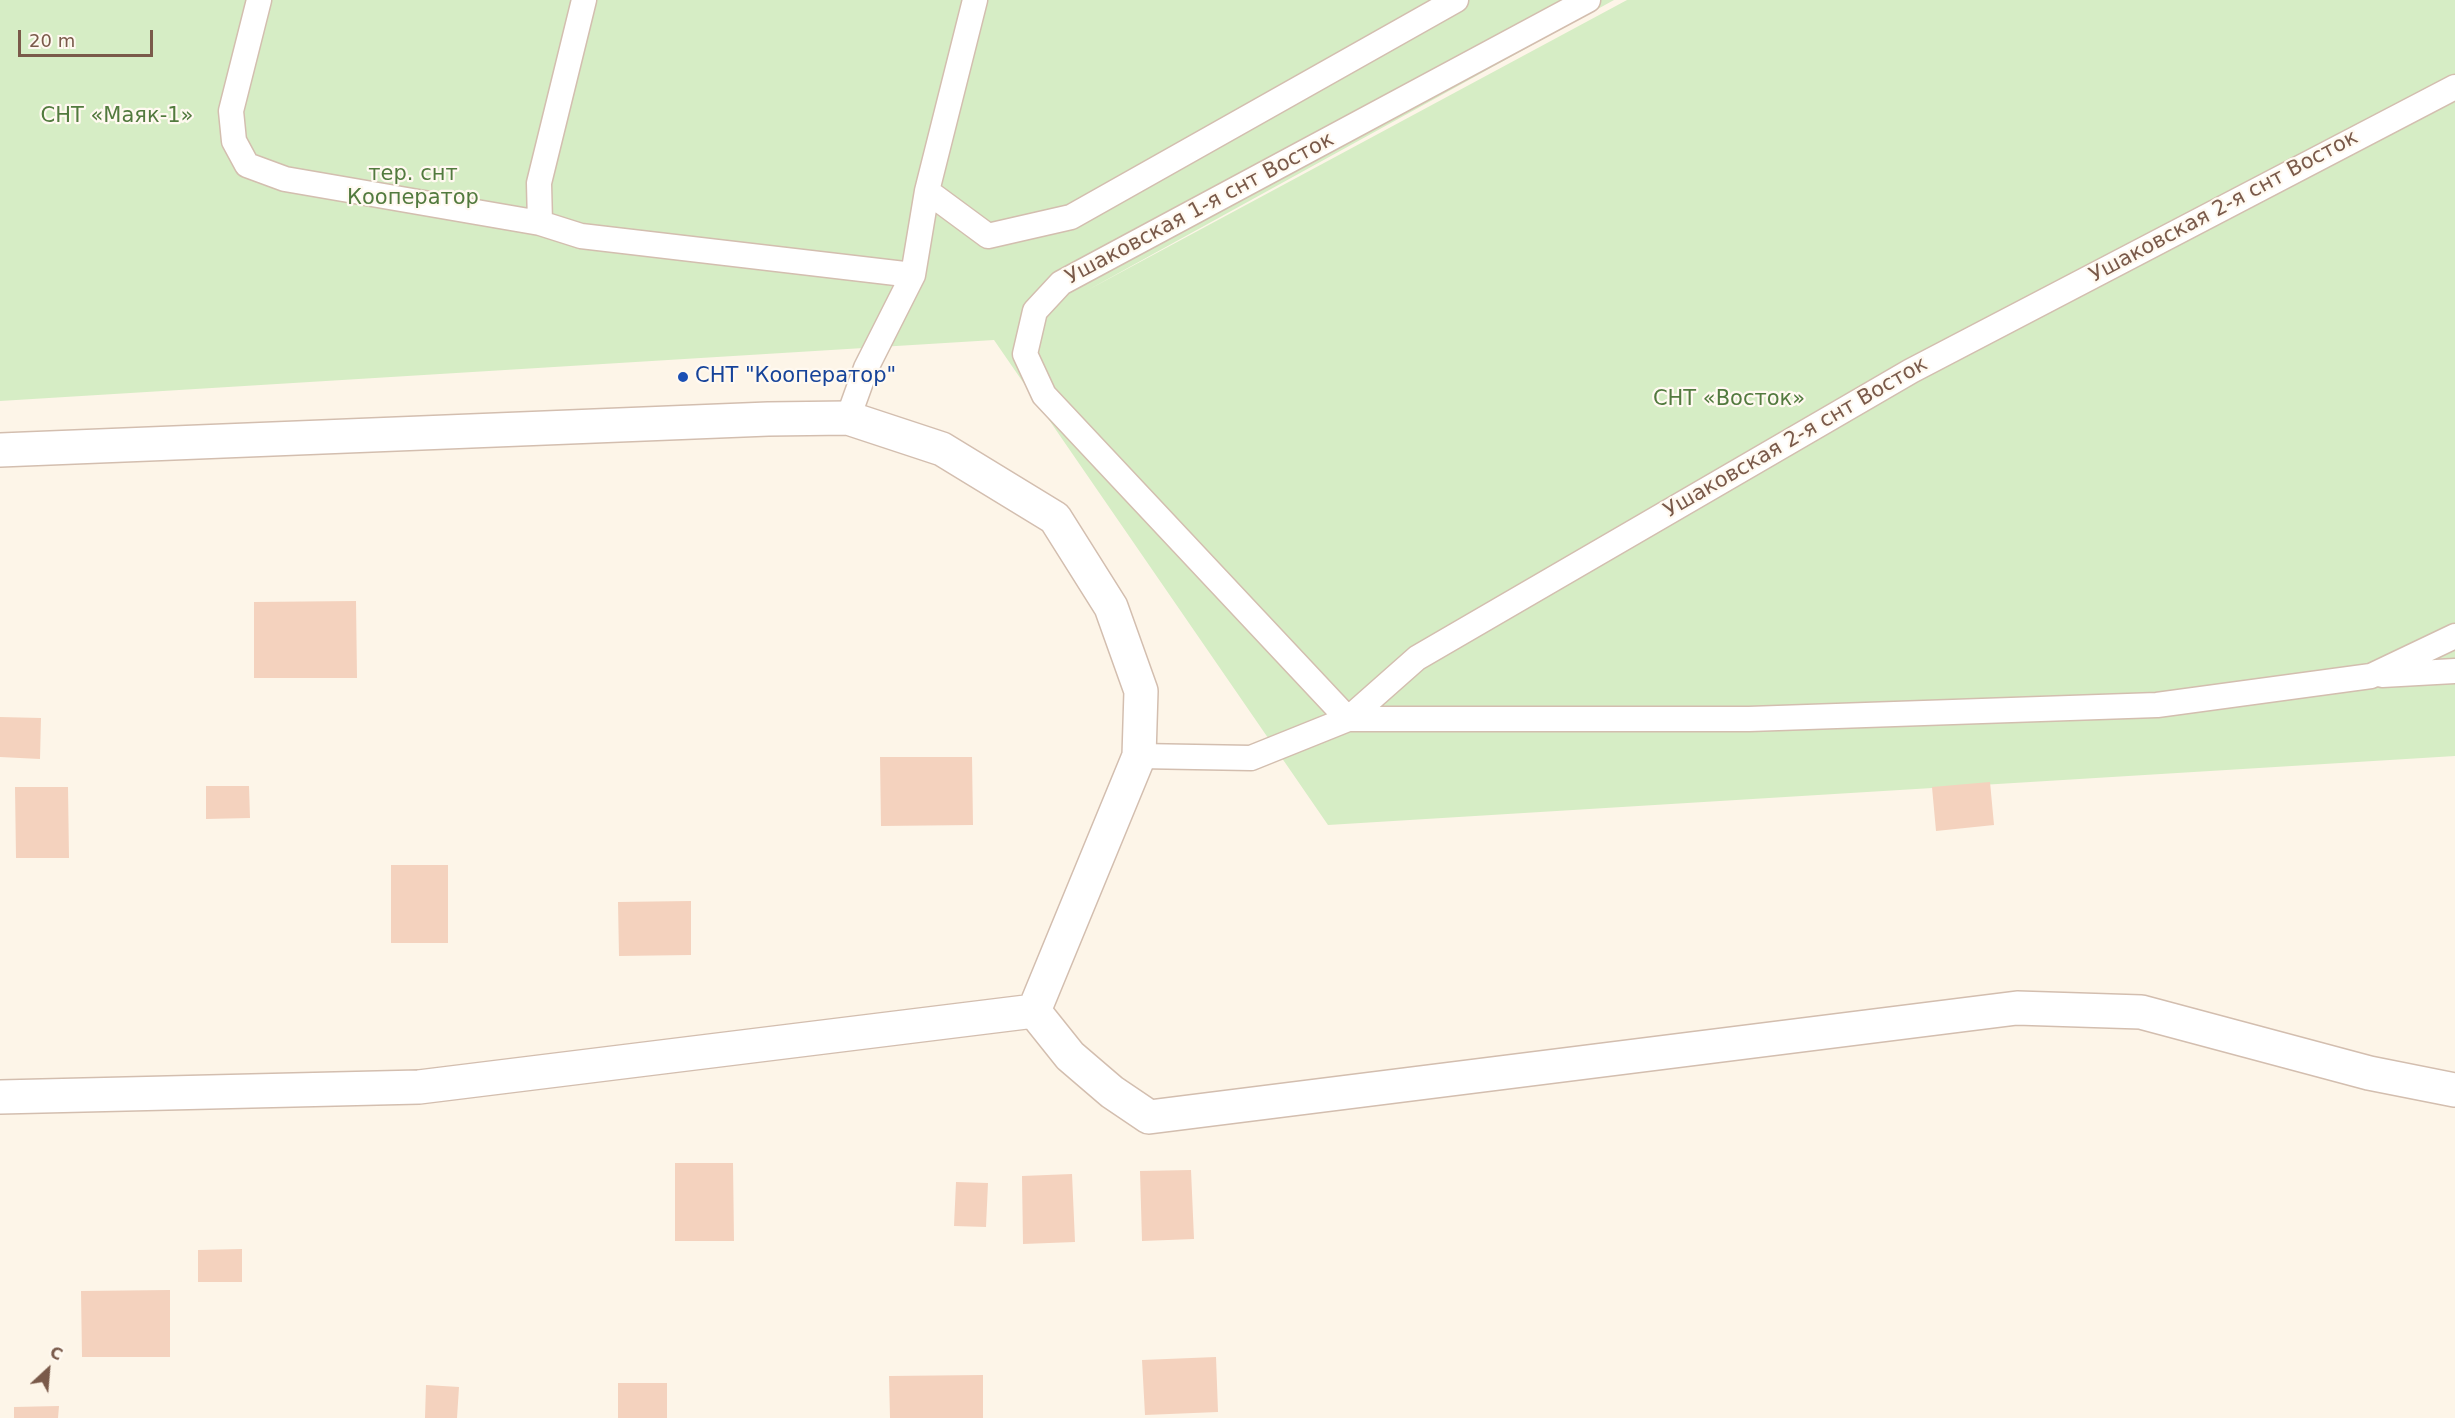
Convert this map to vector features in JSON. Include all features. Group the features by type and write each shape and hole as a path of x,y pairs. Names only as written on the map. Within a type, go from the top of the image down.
{"street":[{"path":"0,450 756,419 848,418 942,449 1055,518 1111,607 1141,691 1139,756 1034,1011"},
{"path":"1034,1011 1070,1056 1112,1092 1149,1118 2017,1008 2141,1012 2369,1074 2455,1090"},
{"path":"0,1097 419,1087 1034,1011"}],"lane":[{"path":"259,0 231,111 234,141 247,165 285,179 540,223 580,236 913,275"},
{"path":"540,223 539,183 584,0"},
{"path":"848,418 866,368 913,275 927,191 975,0"},
{"path":"927,191 988,236 1071,217 1456,0"},
{"name":"Ушаковская 1-я снт Восток","path":"1348,719 1044,395 1025,354 1035,311 1061,283 1588,0"},
{"name":"Ушаковская 2-я снт Восток","path":"1139,756 1251,758 1348,719 1417,658 1911,371 2455,87"},
{"path":"2371,676 2455,636"},
{"path":"1348,719 1749,719 2157,705 2371,676 2455,671"}],"green space":[{"name":"СНТ «Восток»","path":"0,0 1614,0 1086,291 1627,0 2455,0 2455,756 1328,825 994,340 0,401"}],"building":[{"path":"356,601 357,678 254,678 254,602"},
{"path":"0,717 41,718 40,759 0,757"},
{"path":"880,757 972,757 973,825 881,826"},
{"path":"1990,782 1994,825 1936,831 1932,787"},
{"path":"206,786 249,786 250,818 206,819"},
{"path":"15,787 68,787 69,858 16,858"},
{"path":"391,865 448,865 448,943 391,943"},
{"path":"691,901 691,955 619,956 618,902"},
{"path":"675,1163 733,1163 734,1241 675,1241"},
{"path":"1191,1170 1194,1239 1142,1241 1140,1171"},
{"path":"1072,1174 1075,1242 1023,1244 1022,1176"},
{"path":"956,1182 988,1183 986,1227 954,1226"},
{"path":"242,1249 242,1282 198,1282 198,1250"},
{"path":"170,1290 170,1357 82,1357 81,1291"},
{"path":"1216,1357 1218,1412 1145,1415 1142,1360"},
{"path":"983,1375 983,1418 890,1418 889,1376"},
{"path":"618,1383 667,1383 667,1418 618,1418"},
{"path":"426,1385 459,1387 457,1418 425,1418"},
{"path":"59,1406 58,1418 14,1418 14,1407"}],"place":[{"name":"СНТ \"Кооператор\"","path":"683,377"}],"park label":[{"name":"СНТ «Маяк-1»","path":"117,117"},
{"name":"тер. снт Кооператор","path":"413,187"}]}
